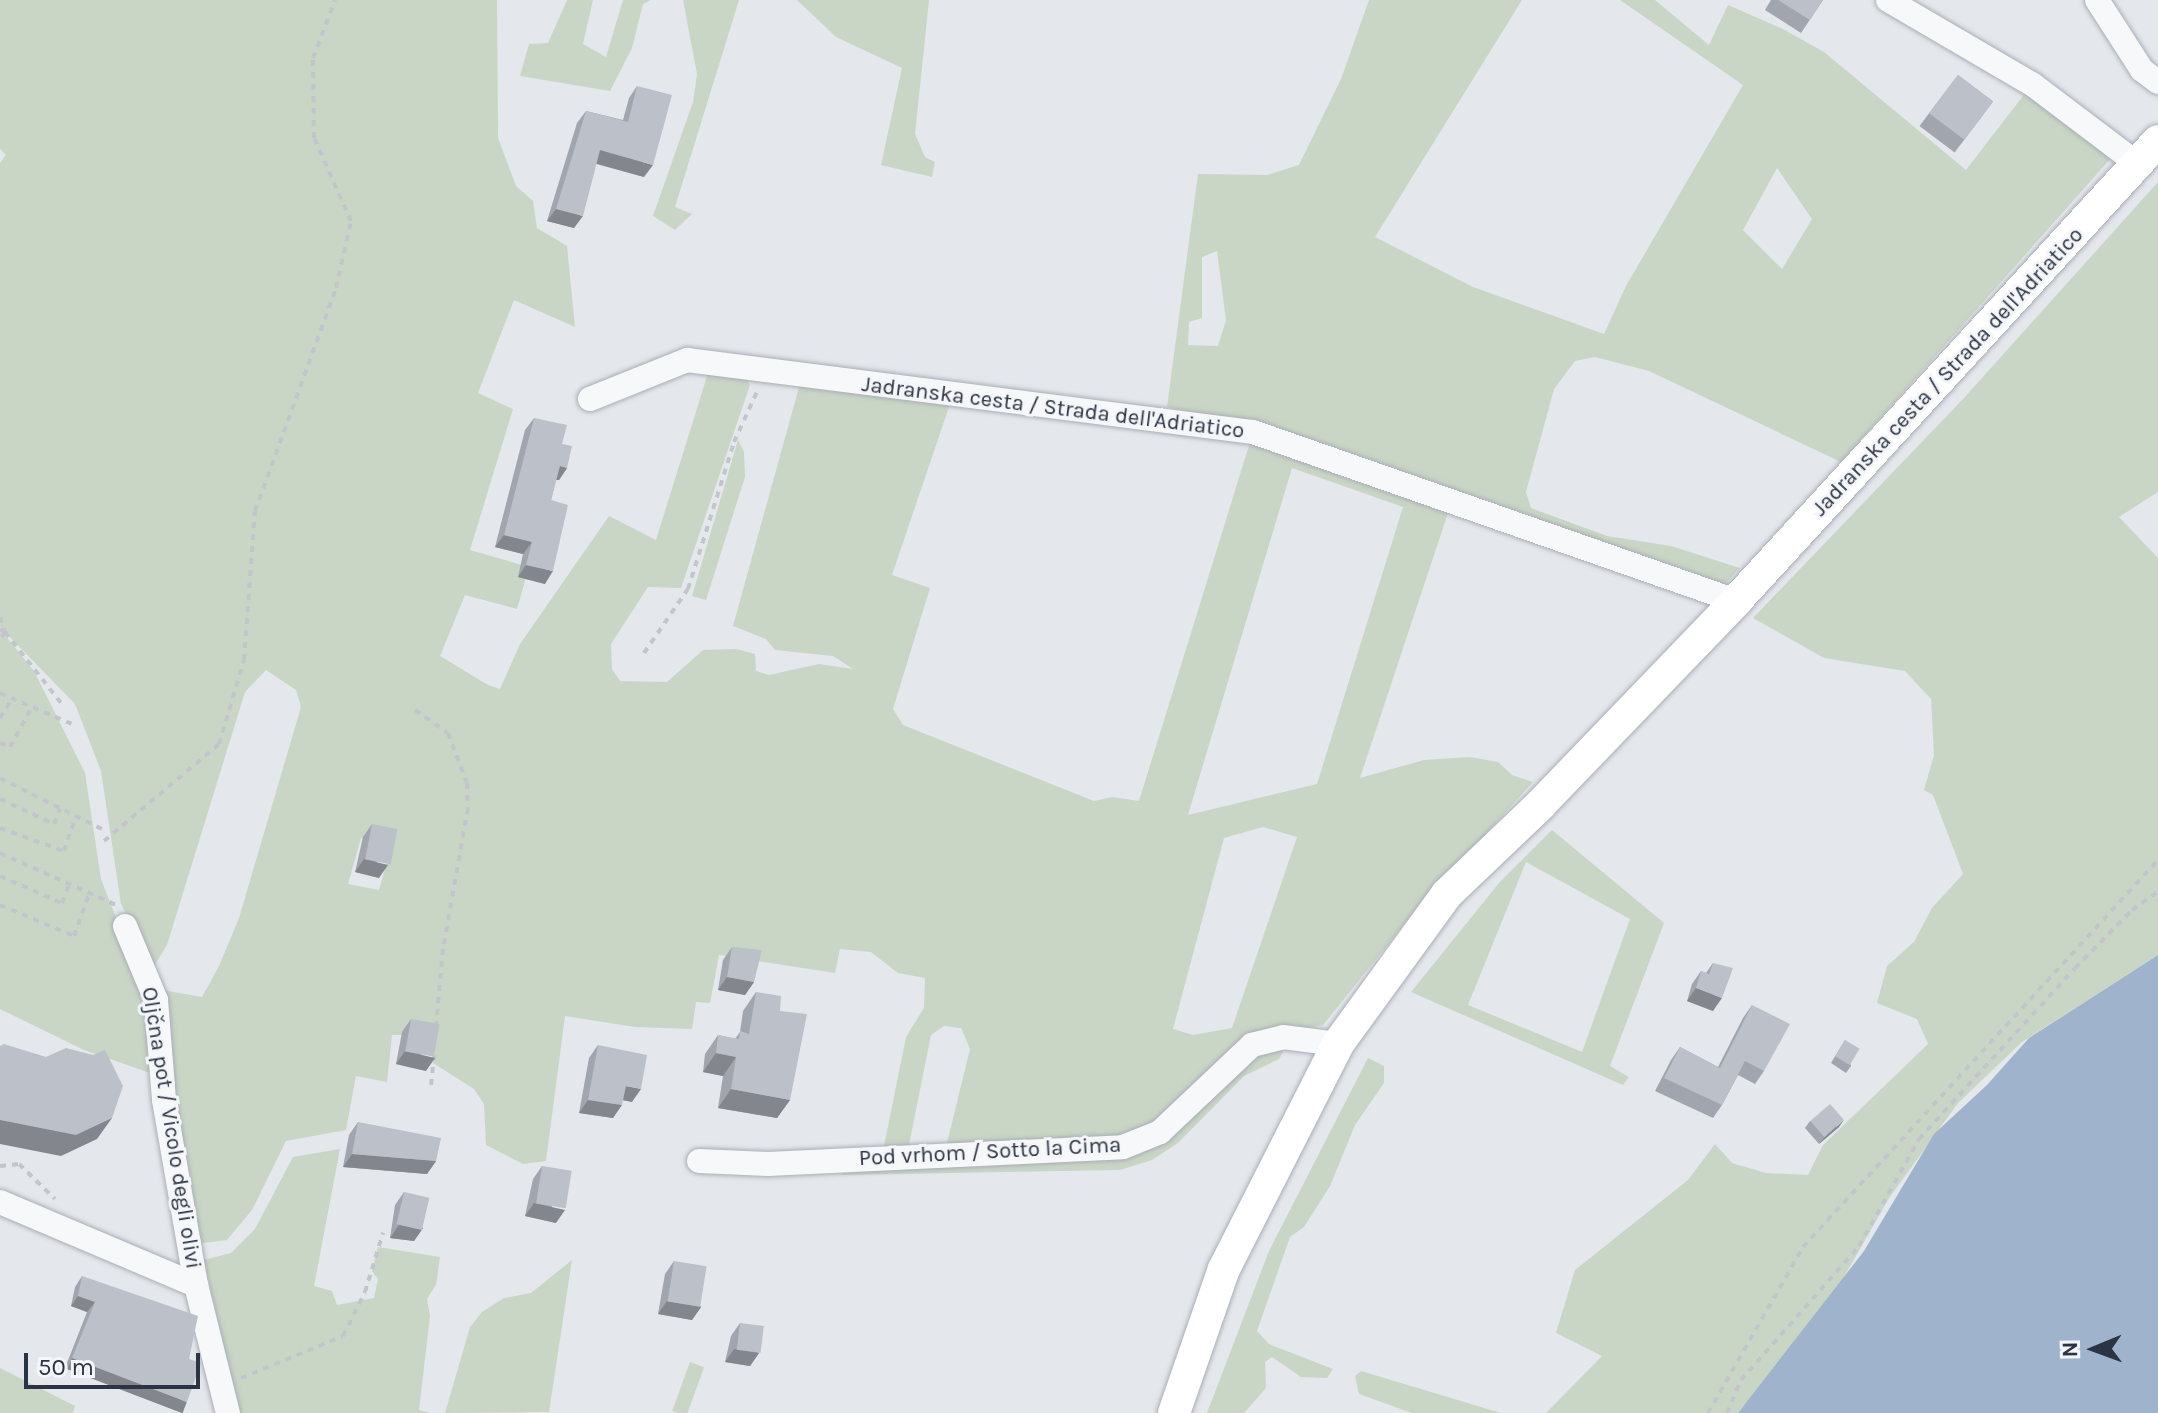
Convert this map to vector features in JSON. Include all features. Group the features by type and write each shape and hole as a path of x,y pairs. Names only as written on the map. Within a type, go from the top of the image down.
{"main road":[{"name":"Jadranska cesta / Strada dell'Adriatico","path":"1174,1413 1224,1269 1338,1044 1447,894 1736,601 2148,153"}],"street":[{"path":"1888,0 2148,153"},
{"path":"2097,0 2142,70 2158,82"},
{"name":"Jadranska cesta / Strada dell'Adriatico","path":"590,399 687,360 1253,432 1736,601"},
{"name":"Oljčna pot / Vicolo degli olivi","path":"121,915 156,1000 164,1100 196,1285 228,1413"},
{"name":"Pod vrhom / Sotto la Cima","path":"699,1161 768,1164 1123,1147 1160,1132 1252,1045 1283,1037 1338,1044"},
{"name":"Oljčna pot / Vicolo degli olivi","path":"0,1202 196,1285"}],"path":[{"path":"104,841 219,744 244,660 255,511 336,288 351,221 314,138 313,58 335,0"},
{"path":"644,653 688,589 749,402 774,371"},
{"path":"0,617 0,640"},
{"path":"2,630 61,703"},
{"path":"0,693 30,710 72,724"},
{"path":"0,718 12,699"},
{"path":"0,743 10,747 30,710"},
{"path":"415,710 448,733 467,783 468,808 443,949 431,1085"},
{"path":"0,778 102,829"},
{"path":"0,799 54,824 60,809"},
{"path":"0,828 64,851 76,816"},
{"path":"0,853 89,894 121,915"},
{"path":"1708,1413 1803,1247 2158,860"},
{"path":"0,876 62,903 69,885"},
{"path":"1727,1413 1741,1380 1859,1246 1919,1139 2075,968 2132,910 2158,892"},
{"path":"0,905 74,936 89,894"},
{"path":"0,1166 11,1165"},
{"path":"221,1387 343,1336 365,1292 383,1233"}],"green space":[{"path":"0,0 497,0 498,138 516,186 533,201 537,228 567,246 575,327 514,300 478,393 513,409 470,550 529,567 517,609 465,595 440,656 500,689 520,644 609,516 656,540 708,373 746,378 750,385 681,588 648,587 611,644 612,669 620,681 667,682 703,650 736,649 755,654 756,671 769,675 819,664 853,669 833,656 775,650 766,639 733,626 801,380 951,401 892,575 930,588 893,709 903,725 1094,801 1112,797 1139,801 1251,439 1449,510 1360,778 1424,760 1470,757 1498,762 1512,775 1533,782 1414,912 1323,1025 1291,1031 1158,1125 1116,1140 946,1147 970,1049 961,1028 944,1026 931,1035 908,1150 883,1151 906,1037 924,1008 925,978 898,973 871,952 840,949 835,973 719,955 710,1003 696,1002 692,1029 635,1027 565,1016 546,1161 523,1164 486,1145 484,1104 474,1089 433,1063 433,1034 392,1035 387,1082 356,1076 346,1130 286,1141 252,1210 227,1240 196,1244 167,1099 172,1049 162,990 202,997 219,966 239,918 301,707 296,690 266,670 245,692 167,945 154,966 121,904 101,771 75,704 0,627 0,163 6,155 0,149","holes":["1292,468 1403,507 1317,784 1188,815","1263,827 1297,837 1232,1028 1193,1035 1173,1029 1224,838","361,838 392,844 379,890 348,884"]},
{"path":"567,0 593,0 583,44 606,57 623,0 651,0 643,4 632,48 610,91 520,76 529,44 548,43"},
{"path":"683,0 739,0 675,207 692,214 675,230 653,216 693,102 697,74"},
{"path":"797,0 929,0 915,134 925,157 935,162 932,177 881,165 902,68 836,37"},
{"path":"1369,0 1522,0 1375,237 1473,287 1604,334 1626,286 1743,85 1620,0 1655,0 1709,45 1728,5 1783,29 1824,52 1966,170 2026,92 2112,157 1841,462 1649,371 1595,357 1575,361 1554,389 1526,492 1531,508 1607,536 1671,546 1740,568 1722,587 1255,424 1167,407 1198,174 1267,175 1299,165 1341,79","holes":["1777,168 1812,219 1782,269 1743,230","1217,251 1226,320 1218,346 1188,345 1189,322 1202,318 1202,257"]},
{"path":"2158,182 2158,492 2119,517 2158,558 2158,955 2022,1042 1958,1103 1889,1198 1836,1291 1738,1413 1546,1413 1602,1356 1556,1333 1575,1270 1688,1180 1715,1144 1732,1163 1766,1173 1808,1175 1823,1145 1928,1044 1917,1019 1877,1003 1887,966 1914,942 1932,908 1963,874 1933,795 1924,790 1934,755 1931,699 1905,671 1824,658 1753,618 1964,398"},
{"path":"738,440 744,452 745,477 706,600 692,596"},
{"path":"0,629 34,671 85,773 101,879 148,1000 156,1075 84,1050 0,1009"},
{"path":"1552,830 1664,923 1610,1066 1629,1077 1623,1085 1411,992 1499,883","holes":["1526,862 1630,919 1582,1052 1468,1005"]},
{"path":"1278,1048 1283,1052 1279,1059 1244,1076 1178,1143 1152,1160 1120,1170 842,1175 843,1166 1103,1156 1253,1055"},
{"path":"1368,1058 1384,1066 1384,1083 1355,1125 1330,1186 1304,1227 1290,1237 1257,1331 1269,1344 1333,1369 1327,1378 1301,1377 1272,1357 1265,1362 1266,1388 1244,1413 1207,1413 1269,1251"},
{"path":"340,1149 314,1286 332,1291 337,1305 374,1298 378,1279 372,1271 378,1247 440,1257 436,1285 427,1299 430,1316 419,1410 431,1413 239,1413 204,1260 231,1253 255,1229 293,1157"},
{"path":"572,1260 549,1412 445,1413 470,1327 482,1312 504,1298 531,1293"},
{"path":"690,1362 704,1367 687,1413 672,1411"},
{"path":"0,1368 75,1406 73,1413 0,1413"},
{"path":"1361,1371 1501,1413 1412,1413 1359,1394 1355,1376"}],"water":[{"path":"2158,955 2158,1413 1738,1413 1864,1251 1934,1134 1987,1085 2029,1038"}],"building":[{"path":"1778,0 1823,0 1810,20"},
{"path":"1958,75 1993,101 1964,140 1929,113"},
{"path":"637,86 672,95 653,165 600,150 583,216 556,209 586,111 628,122"},
{"path":"534,418 567,425 562,444 572,446 567,468 560,466 551,500 568,505 553,571 526,565 532,542 504,535"},
{"path":"372,824 398,829 391,864 365,859"},
{"path":"732,947 762,950 754,982 727,977"},
{"path":"1713,963 1733,968 1722,998 1696,988 1701,971 1709,974"},
{"path":"756,992 781,996 780,1011 807,1014 790,1100 731,1089 736,1057 716,1053 718,1035 739,1039 740,1031 749,1034"},
{"path":"1752,1005 1790,1024 1764,1071 1745,1061 1722,1105 1664,1078 1680,1047 1720,1068"},
{"path":"411,1019 440,1024 434,1057 405,1051"},
{"path":"1845,1040 1860,1049 1850,1065 1835,1056"},
{"path":"4,1044 46,1057 66,1048 93,1055 105,1050 123,1086 112,1118 76,1135 0,1120 0,1046"},
{"path":"598,1045 647,1055 641,1089 626,1086 622,1105 588,1100"},
{"path":"1830,1104 1844,1120 1824,1137 1810,1121"},
{"path":"358,1122 441,1138 436,1161 352,1154"},
{"path":"542,1166 572,1171 566,1208 536,1204"},
{"path":"404,1192 429,1198 422,1230 397,1224"},
{"path":"674,1261 707,1266 700,1307 668,1301"},
{"path":"82,1276 198,1316 189,1359 201,1363 187,1402 72,1358 95,1302 78,1296"},
{"path":"740,1323 764,1326 761,1353 737,1350"}]}
